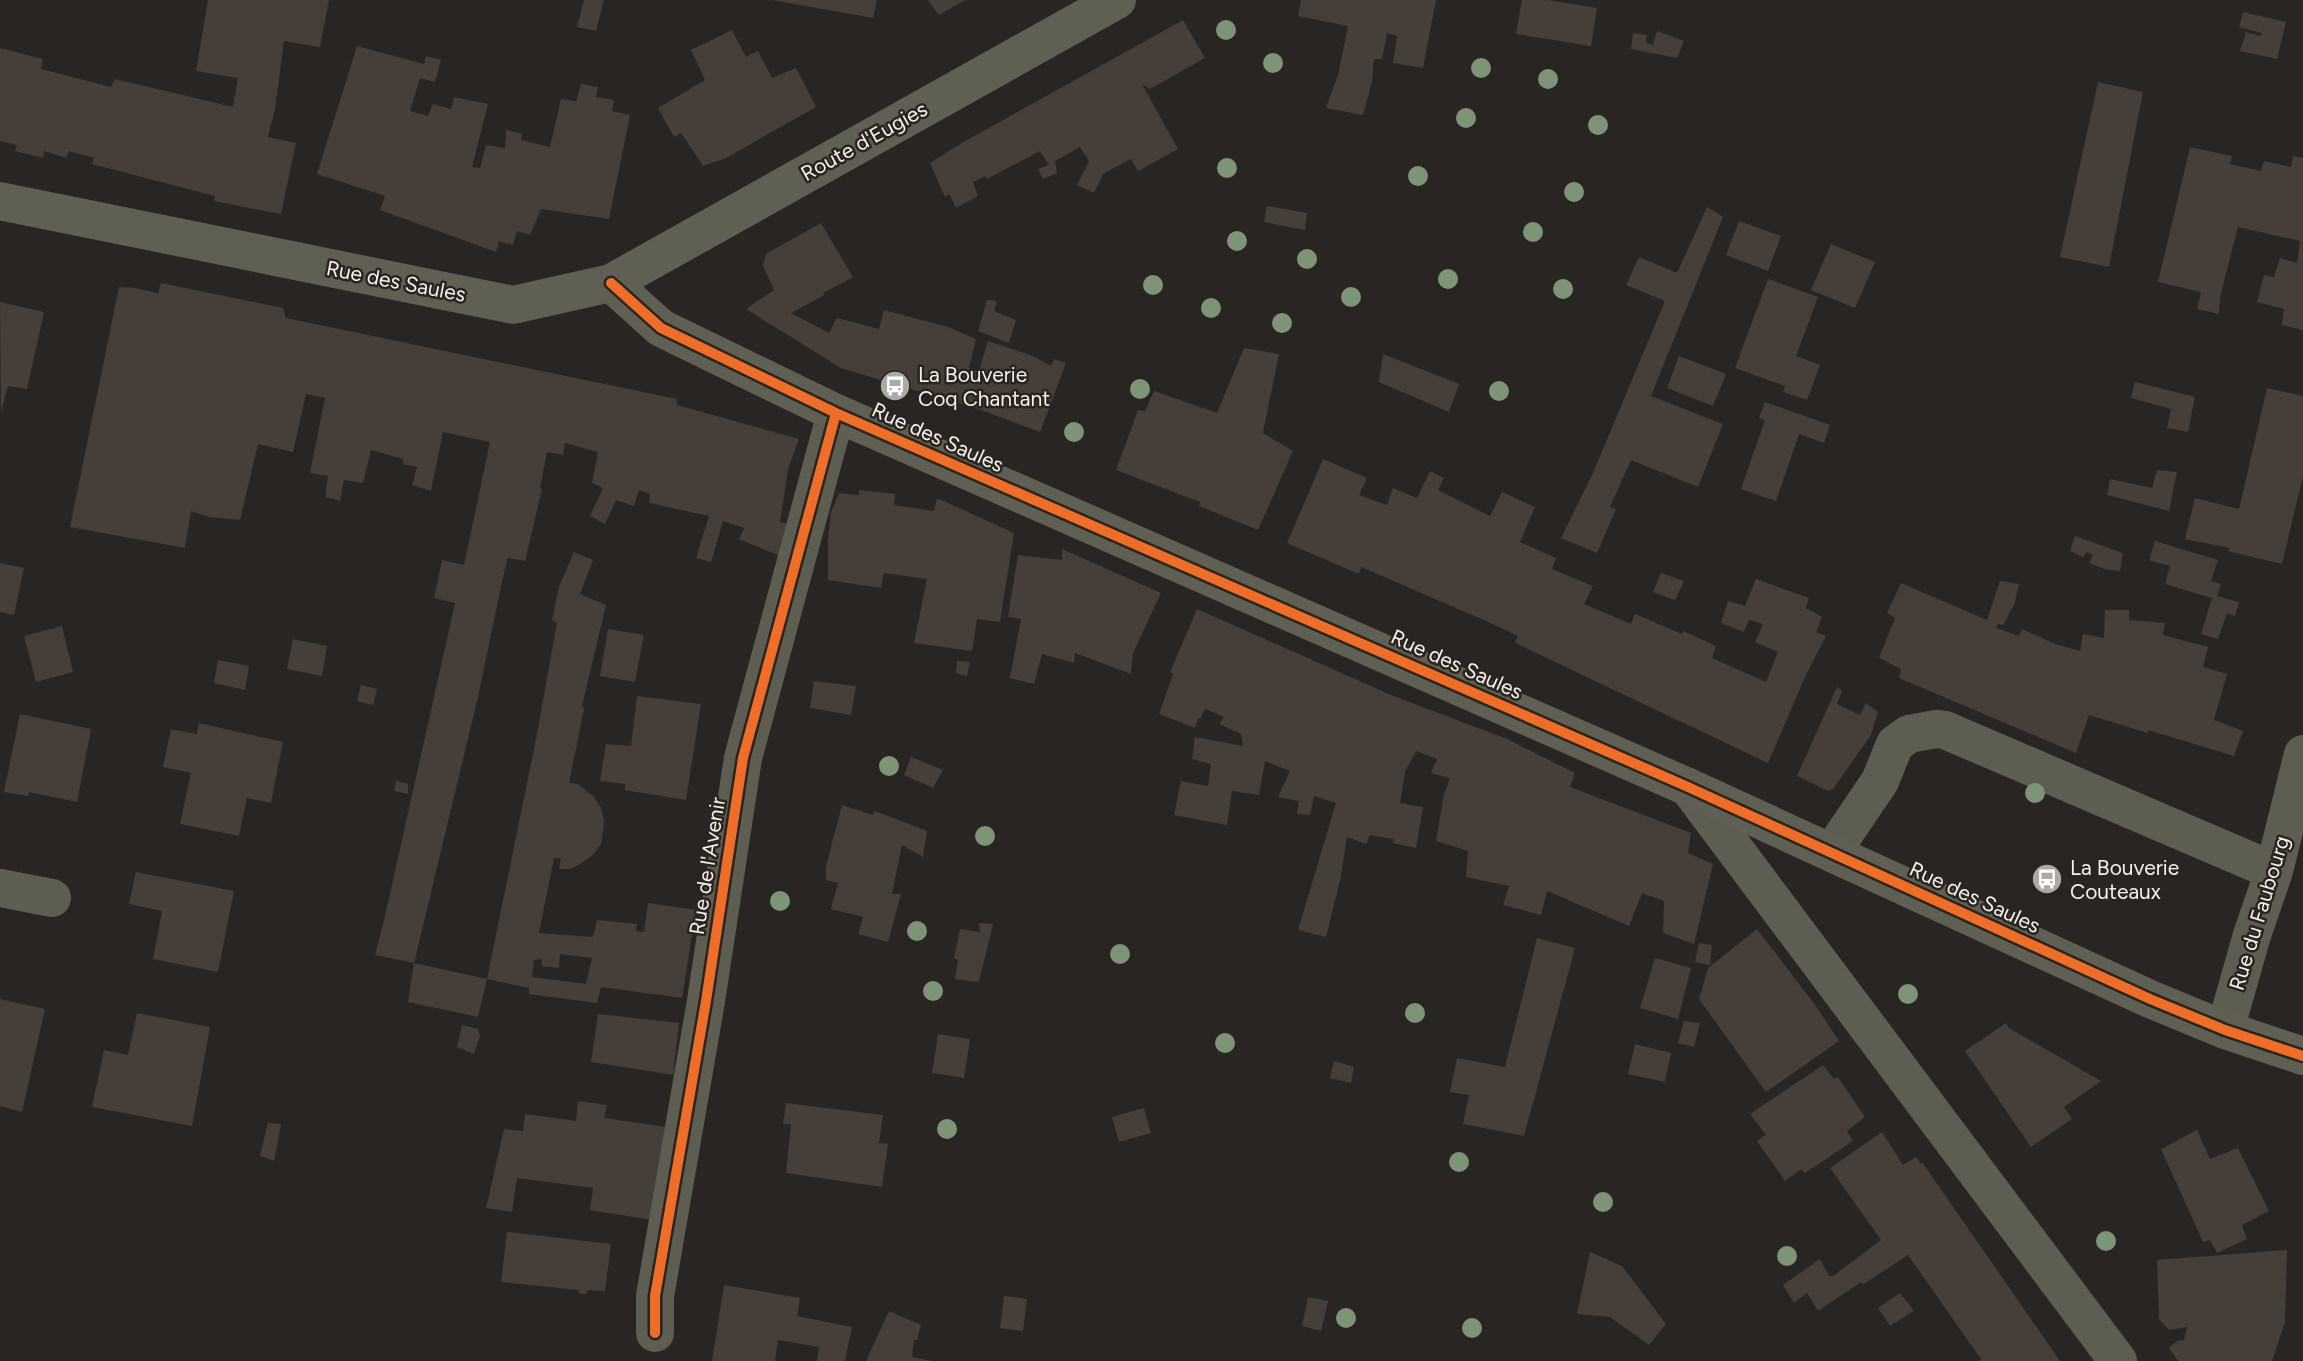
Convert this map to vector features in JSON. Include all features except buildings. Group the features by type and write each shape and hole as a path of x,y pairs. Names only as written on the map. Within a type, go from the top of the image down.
{"street":[{"name":"Route d'Eugies","path":"611,283 1117,0"},
{"name":"Rue des Saules","path":"0,201 513,305 611,283 661,328 836,413 1688,786 2138,993 2225,1030 2303,1056"},
{"name":"Rue de l'Avenir","path":"655,1333 655,1296 706,1001 743,758 836,413"},
{"path":"1832,852 1880,781 1895,744 1909,734 1936,729 1945,730 2274,871"},
{"name":"Rue du Faubourg","path":"2225,1030 2252,935 2274,871 2303,754"},
{"name":"Rue des Saules","path":"1688,786 2118,1361"},
{"path":"0,888 52,898"}],"cycle path":[{"path":"611,283 661,328 836,413 1688,787 2150,999 2225,1030 2303,1056"},
{"path":"655,1333 655,1296 706,1001 743,758 836,413"}],"place":[{"name":"La Bouverie Coq Chantant","path":"895,386"},
{"name":"La Bouverie Couteaux","path":"2047,879"}]}
